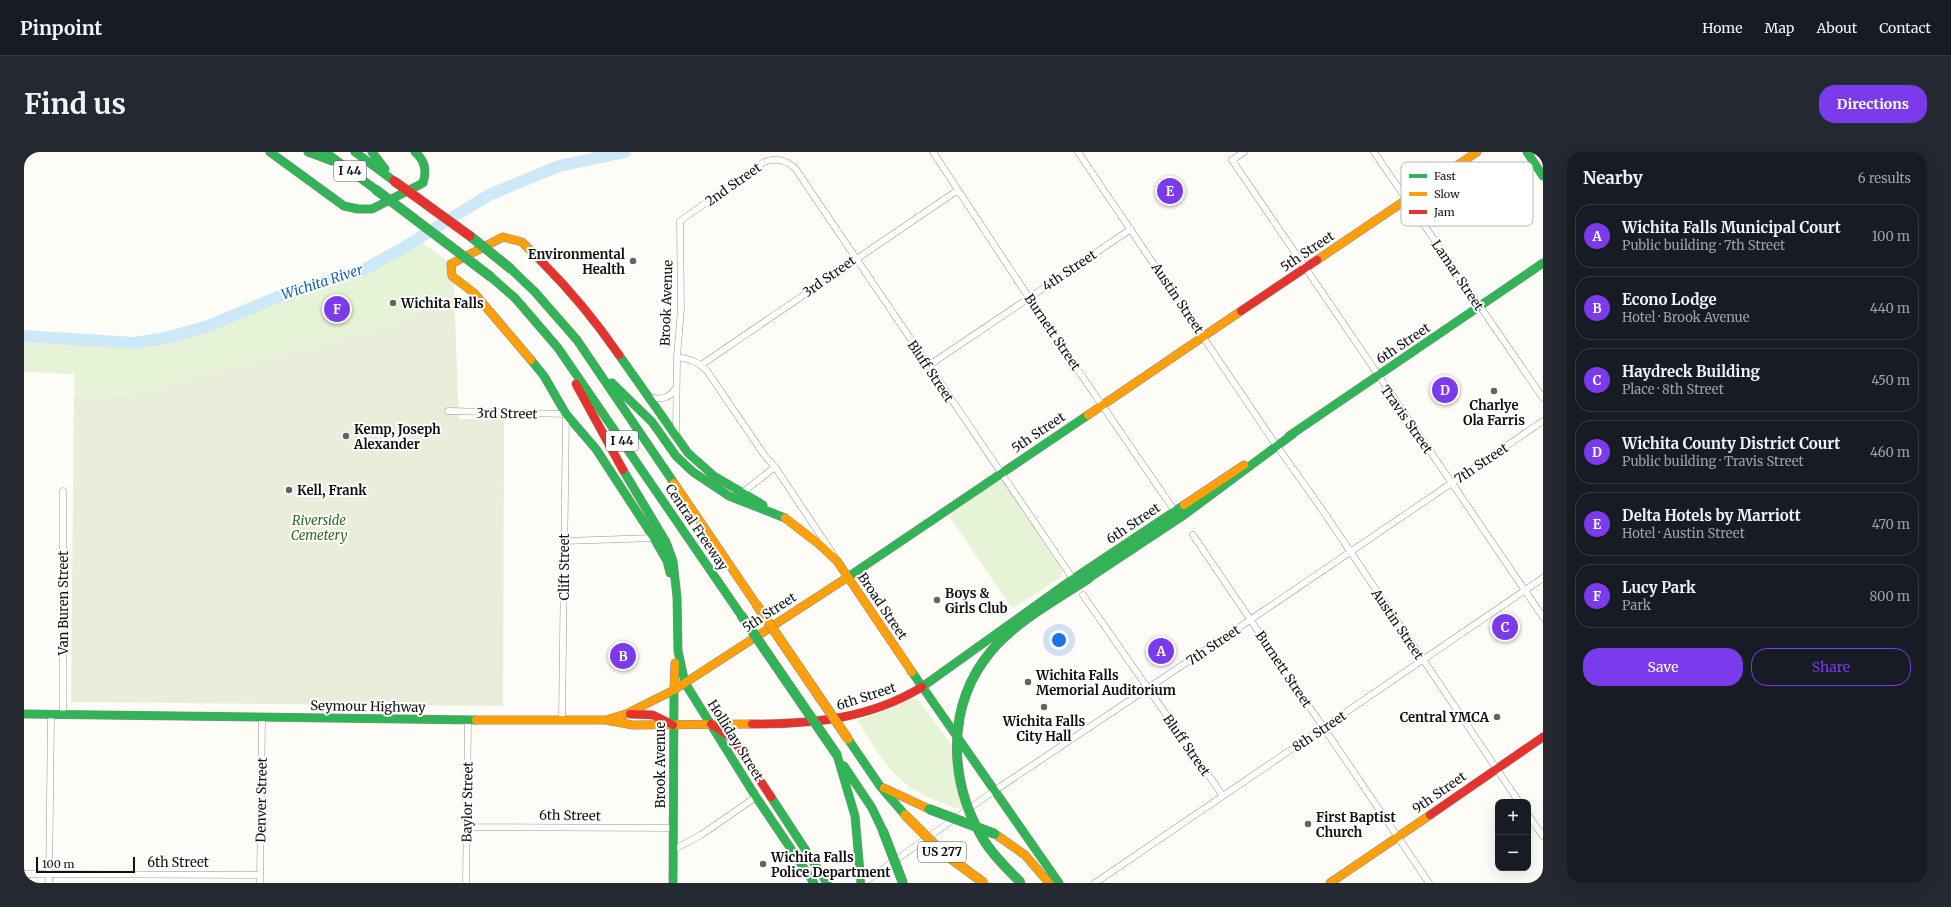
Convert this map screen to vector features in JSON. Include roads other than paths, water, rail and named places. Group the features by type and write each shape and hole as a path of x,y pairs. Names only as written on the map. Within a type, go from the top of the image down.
{"main road":[{"path":"270,152 334,200 344,206 358,209 372,208 423,183 426,173 422,158 415,152"},
{"path":"308,152 342,164"},
{"name":"Central Freeway","path":"326,152 491,277 515,298 558,348 872,808 883,831 903,883"},
{"name":"Central Freeway","path":"355,152 511,269 554,312 594,365 880,786 905,815 942,852 984,883"},
{"path":"372,152 394,181"},
{"name":"5th Street","path":"1462,162 1477,152"},
{"path":"1527,152 1543,176"},
{"name":"5th Street","path":"605,720 626,714 674,690 848,577 1401,203"},
{"path":"677,597 667,561 654,538 596,449 566,414 544,376 474,293 452,276 451,264 504,237 522,242 571,291 593,316 676,437 699,465 742,494 785,518 820,545 836,561"},
{"name":"6th Street","path":"711,724 793,724 828,720 853,716 900,700 922,687 1073,579 1174,510 1293,434 1543,263"},
{"path":"558,348 606,442 666,542 673,561 677,597"},
{"path":"594,365 652,422 676,456 693,472 729,496 785,518"},
{"path":"1021,883 998,860 986,843 971,816 964,799 960,783 955,750 962,706 977,670 996,646 1009,633 1184,515 1276,445"},
{"name":"Broad Street","path":"836,561 1059,883"},
{"name":"Holliday Street","path":"677,597 676,648 680,669 685,682 756,798 814,883"},
{"name":"Brook Avenue","path":"673,883 673,725 676,648"},
{"path":"626,714 648,713 661,716 673,725"},
{"name":"Seymour Highway","path":"24,714 468,720 562,719 605,720 633,725 711,724"},
{"path":"711,724 733,739 800,839 826,883"},
{"name":"9th Street","path":"1330,883 1390,844 1397,837 1543,737"},
{"path":"837,755 855,816 860,849 862,883"},
{"path":"880,786 929,809 995,834 1020,850 1031,860 1049,883"}],"street":[{"name":"Burnett Street","path":"933,152 1029,297 1174,510"},
{"name":"Austin Street","path":"1078,152 1517,799"},
{"name":"Travis Street","path":"1244,152 1232,160 1377,376 1543,618"},
{"name":"Lamar Street","path":"1374,152 1401,192"},
{"name":"2nd Street","path":"680,221 764,162 773,159 781,159 789,163"},
{"name":"Bluff Street","path":"789,163 795,168 1073,579"},
{"name":"3rd Street","path":"701,365 856,258 958,190"},
{"name":"Brook Avenue","path":"676,437 677,357 681,308 680,221"},
{"name":"Lamar Street","path":"1424,226 1543,398"},
{"name":"4th Street","path":"928,366 1131,229"},
{"path":"677,357 701,365"},
{"name":"Broad Street","path":"701,365 765,456 775,467 826,542 836,561"},
{"path":"648,397 663,399 671,395 677,386"},
{"name":"3rd Street","path":"448,411 566,414"},
{"name":"Clift Street","path":"562,719 566,414"},
{"name":"7th Street","path":"862,883 994,791 1250,620 1451,482 1543,421"},
{"path":"742,494 775,467"},
{"name":"Van Buren Street","path":"62,715 63,491"},
{"name":"Burnett Street","path":"1193,535 1429,883"},
{"path":"564,541 654,538"},
{"name":"8th Street","path":"1095,883 1543,578"},
{"name":"Bluff Street","path":"1083,595 1223,796"},
{"path":"49,883 51,715"},
{"name":"Denver Street","path":"260,883 262,718"},
{"name":"Baylor Street","path":"466,883 468,720"},
{"path":"673,850 700,835 756,798"},
{"path":"1531,819 1543,836"},
{"name":"6th Street","path":"467,827 674,828"},
{"name":"6th Street","path":"24,874 260,875"}],"waterway":[{"name":"Wichita River","path":"24,336 134,343 166,338 208,326 282,295 363,270 401,249 489,195 559,166 625,152"}],"place":[{"name":"Delta Hotels by Marriott","path":"1170,191"},
{"name":"Environmental Health","path":"633,261"},
{"name":"Wichita Falls","path":"393,303"},
{"name":"Lucy Park","path":"337,309"},
{"name":"Wichita County District Court","path":"1445,390"},
{"name":"Charlye Ola Farris","path":"1494,391"},
{"name":"Kemp, Joseph Alexander","path":"346,436"},
{"name":"Kell, Frank","path":"289,490"},
{"name":"Boys & Girls Club","path":"937,600"},
{"name":"Haydreck Building","path":"1505,627"},
{"name":"Wichita Falls Municipal Court","path":"1161,651"},
{"name":"Econo Lodge","path":"623,656"},
{"name":"Wichita Falls Memorial Auditorium","path":"1028,682"},
{"name":"Wichita Falls City Hall","path":"1044,707"},
{"name":"Central YMCA","path":"1497,717"},
{"name":"First Baptist Church","path":"1308,824"},
{"name":"Wichita Falls Police Department","path":"763,864"}],"park label":[{"name":"Riverside Cemetery","path":"319,528"}]}
